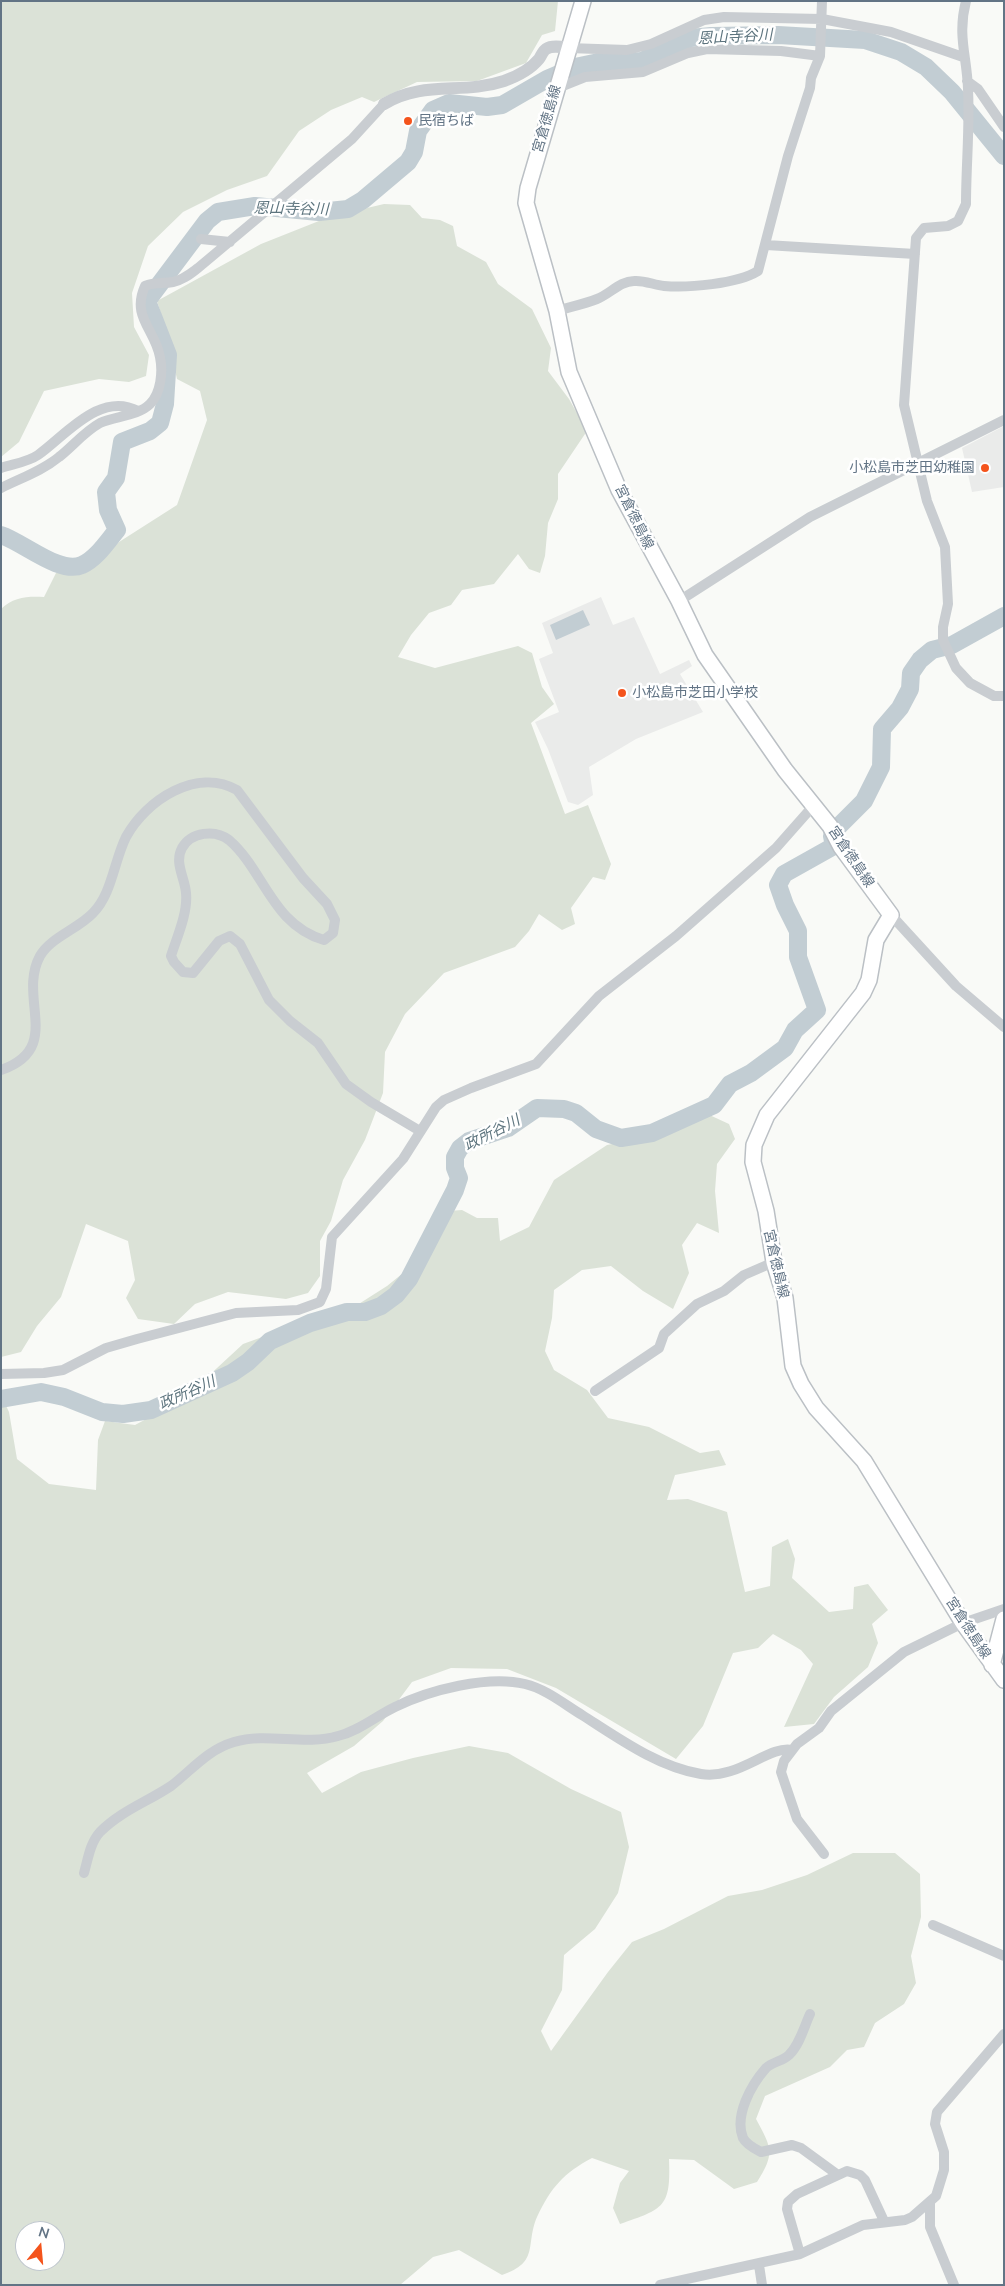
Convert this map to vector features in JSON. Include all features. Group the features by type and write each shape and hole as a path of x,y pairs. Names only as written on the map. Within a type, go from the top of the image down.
{"main road":[{"name":"宮倉徳島線","path":"583,1 556,86 528,188 526,203 557,311 569,372 619,490 679,601 705,655 742,710 830,826 852,863 891,915 876,940 869,980 864,993 767,1115 754,1145 753,1162 766,1211 774,1262 785,1298 793,1366 801,1384 816,1408 864,1461 963,1623 1004,1680"},
{"path":"992,1665 1004,1619"}],"street":[{"path":"557,311 596,299 623,283 634,281 664,286 723,282 752,275 758,271 788,156 810,88 810,78 820,52 822,1"},
{"path":"966,1 962,18 963,58 968,84 966,204 958,222 948,226 924,228 919,231 916,238 903,394 927,501 946,547 948,593 943,627 946,647 956,668 970,683 994,696 1004,696"},
{"path":"1,488 58,458 81,436 100,423 138,411 150,404 158,390 162,375 160,356 141,314 140,298 145,286 153,283 172,282 184,278 230,242 352,139 384,104 400,95 438,88 470,89 492,85 518,76 530,69 545,49 560,46 566,54 627,50 651,44 704,20 724,17 822,23 891,32 963,58"},
{"path":"556,86 584,77 643,72 688,53 707,49 820,52"},
{"path":"968,84 978,89 1004,127"},
{"path":"200,239 230,242"},
{"path":"766,245 915,254"},
{"path":"1,468 37,456 74,424 98,411 115,405 128,405 138,411"},
{"path":"679,601 810,518 1004,420"},
{"path":"1,1070 27,1057 32,1049 36,1032 32,978 40,956 48,947 93,913 103,900 127,835 146,812 164,796 198,782 226,784 237,790 281,850 327,904 335,920 333,932 324,940 307,935 270,897 236,847 227,838 208,833 197,835 182,848 179,867 186,893 185,905 172,956 174,962 183,972 193,973 219,941 230,936 240,944 269,1000 290,1021 318,1043 346,1084 371,1102 420,1131"},
{"path":"1,1374 44,1373 63,1370 106,1348 137,1339 236,1313 298,1310 320,1302 326,1290 332,1238 403,1159 436,1107 444,1100 536,1064 599,996 676,936 776,848 814,805"},
{"path":"891,915 956,986 1004,1027"},
{"path":"595,1391 659,1348 664,1334 697,1304 724,1291 744,1275 774,1262"},
{"path":"824,1854 797,1818 781,1772 784,1760 792,1750 819,1728 831,1710 904,1652 963,1623 1004,1609"},
{"path":"84,1873 92,1844 99,1833 129,1808 171,1786 206,1755 234,1742 273,1738 310,1739 337,1737 356,1730 394,1707 429,1692 457,1686 501,1683 525,1684 556,1698 663,1762 702,1774 727,1773 745,1767 782,1748 792,1750"},
{"path":"933,1926 1004,1956"},
{"path":"810,2014 799,2042 789,2055 767,2067 751,2092 740,2119 743,2139 761,2152 792,2145 800,2148 838,2175"},
{"path":"660,2285 694,2276 759,2265 800,2254 863,2225 904,2220 930,2202 936,2196 945,2161 935,2124 937,2112 1004,2034"},
{"path":"800,2254 787,2209 788,2202 797,2194 847,2171 860,2175 865,2180 884,2221"},
{"path":"930,2202 930,2227 954,2285"},
{"path":"759,2265 762,2285"}],"shaded area":[{"path":"1,1 558,1 555,31 542,35 526,63 477,81 417,82 374,102 362,97 331,110 299,131 267,176 227,190 183,212 148,246 132,293 134,327 149,355 146,376 129,382 99,379 44,391 19,442 1,457"},
{"path":"384,204 410,205 422,218 440,220 453,226 457,246 486,262 498,284 532,309 551,348 548,371 569,399 587,431 558,474 558,499 548,523 545,556 540,573 529,569 518,554 494,584 462,590 451,605 429,613 411,635 398,657 435,668 518,646 532,653 542,687 554,704 531,723 565,814 588,805 611,864 605,880 593,877 571,908 575,924 562,930 539,914 529,931 515,947 444,973 405,1014 385,1052 383,1093 365,1140 343,1180 331,1221 320,1241 320,1276 308,1293 286,1299 228,1292 195,1304 174,1324 138,1319 126,1298 135,1280 128,1241 86,1224 61,1297 37,1326 21,1352 1,1357 1,609 21,598 44,597 56,573 88,569 119,542 177,505 207,420 200,391 177,379 157,301 261,244 329,217"},
{"name":"小松島市芝田幼稚園","path":"1004,426 1004,487 972,492 962,448"},
{"name":"小松島市芝田小学校","path":"601,597 613,625 634,617 660,674 689,660 692,666 680,674 703,712 636,739 589,767 593,795 578,805 568,802 548,749 535,722 559,712 539,659 553,653 542,623"},
{"path":"583,610 590,625 556,640 550,625"},
{"path":"703,1112 729,1124 735,1139 717,1164 715,1191 719,1233 697,1223 682,1245 689,1273 673,1309 643,1291 611,1266 582,1270 554,1290 552,1318 545,1351 554,1370 587,1390 608,1418 649,1427 700,1453 719,1450 726,1465 675,1475 667,1500 688,1499 727,1512 745,1592 770,1586 772,1547 788,1539 795,1559 792,1578 829,1612 853,1609 854,1587 868,1584 888,1610 872,1624 878,1643 868,1667 834,1697 814,1724 784,1727 813,1664 801,1650 773,1634 758,1648 733,1653 703,1726 676,1759 556,1688 507,1669 451,1668 412,1682 383,1721 354,1746 307,1773 322,1793 361,1772 469,1746 508,1753 571,1789 621,1812 629,1847 618,1893 595,1929 564,1955 562,1990 541,2031 551,2051 632,1942 664,1929 728,1896 762,1890 807,1875 853,1853 895,1853 920,1874 921,1917 911,1956 916,1983 904,2004 875,2023 864,2047 847,2050 830,2067 765,2096 756,2119 768,2144 769,2157 757,2182 734,2189 694,2160 669,2159 668,2187 662,2204 646,2214 620,2224 613,2208 620,2183 629,2171 592,2158 566,2175 553,2189 537,2217 527,2258 514,2270 502,2275 459,2250 433,2257 400,2285 1,2285 1,1395 9,1412 17,1459 49,1484 96,1490 98,1440 105,1421 135,1425 169,1407 204,1380 243,1344 287,1328 319,1329 354,1307 387,1286 413,1265 436,1212 462,1210 477,1218 498,1218 500,1241 529,1227 554,1180 607,1145 653,1136"}],"waterway":[{"name":"恩山寺谷川","path":"1,535 53,562 73,567 82,565 92,559 117,530 108,510 106,492 116,478 122,442 150,431 160,423 165,404 168,355 147,301 207,221 218,212 255,206 319,212 348,209 363,200 408,162 414,152 418,131 433,110 449,103 487,107 502,105 547,79 575,67 594,63 642,61 691,38 778,35 865,40 901,52 926,67 952,92 1004,156"},
{"name":"政所谷川","path":"839,826 864,801 881,767 882,729 900,708 910,689 911,673 920,660 932,650 952,645 1004,616"},
{"name":"政所谷川","path":"1,1399 41,1392 64,1397 102,1412 123,1414 151,1410 232,1373 248,1362 270,1341 310,1323 347,1312 365,1312 381,1306 396,1295 409,1279 455,1190 459,1178 455,1168 455,1157 460,1148 469,1141 508,1128 537,1108 564,1109 576,1113 596,1129 621,1138 652,1133 714,1105 730,1084 751,1073 785,1048 795,1030 817,1010 798,957 798,931 785,905 778,885 784,874 834,846 832,836"}],"place":[{"name":"民宿ちば","path":"408,121"},
{"name":"小松島市芝田幼稚園","path":"985,468"},
{"name":"小松島市芝田小学校","path":"622,693"}]}
